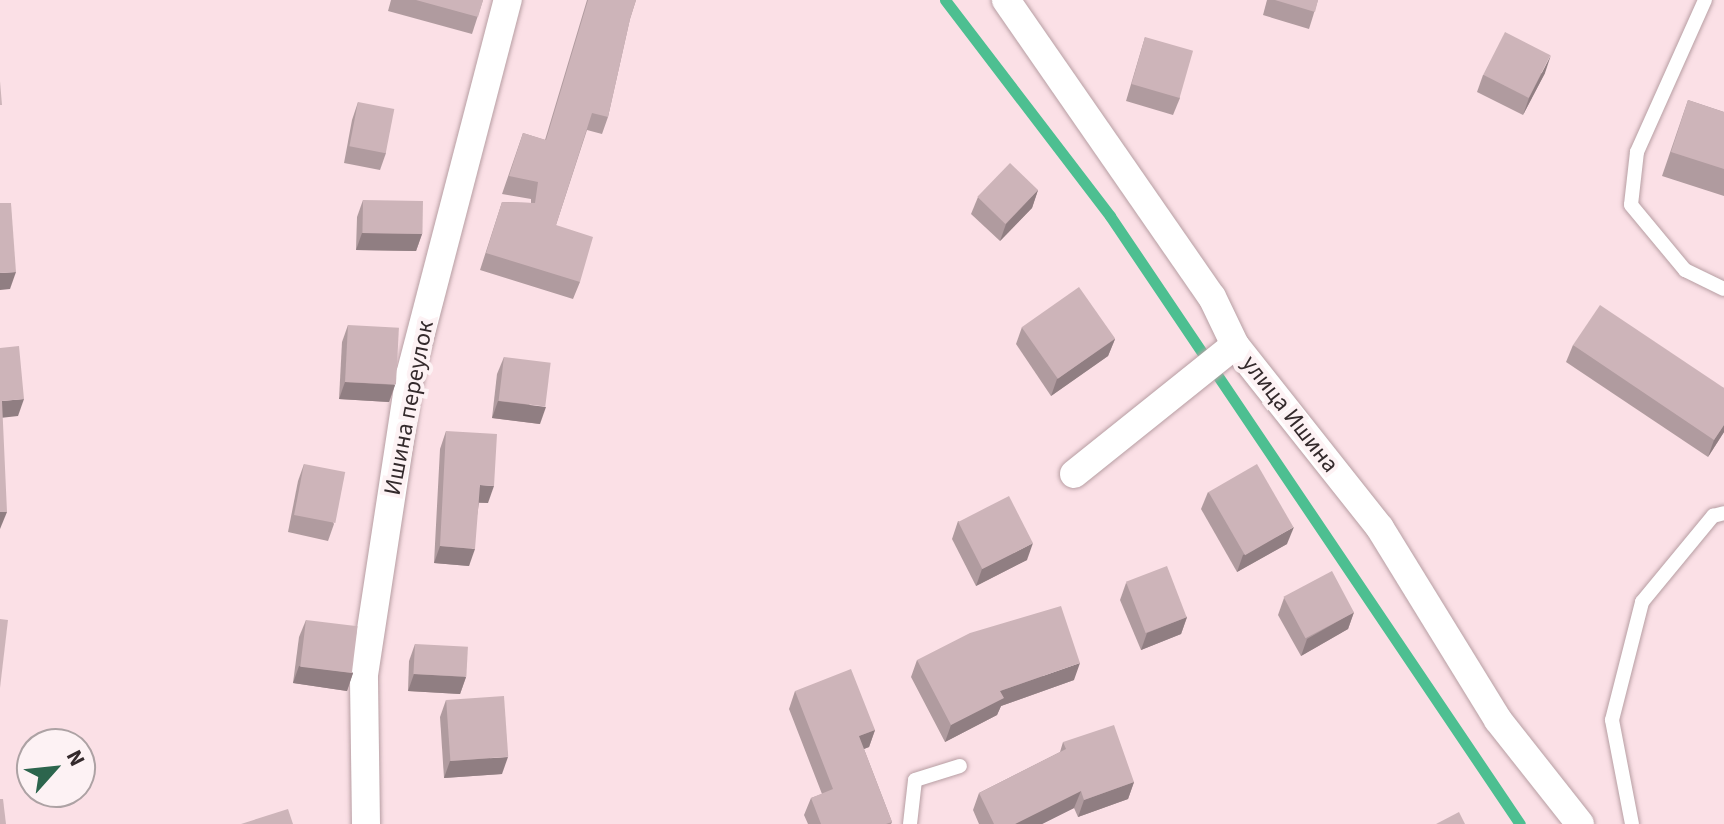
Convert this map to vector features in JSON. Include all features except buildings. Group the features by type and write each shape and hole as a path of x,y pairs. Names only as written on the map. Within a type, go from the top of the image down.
{"street":[{"name":"Ишина переулок","path":"366,824 364,675 410,375 508,0"},
{"name":"улица Ишина","path":"1006,0 1212,297 1235,345 1380,528 1498,720 1580,824"},
{"path":"1074,474 1182,384 1235,345"}],"lane":[{"path":"1705,0 1637,152 1631,205 1685,270 1724,289"},
{"path":"1632,824 1612,720 1642,602 1713,516 1724,513"},
{"path":"910,824 915,780 960,766"}],"waterway":[{"path":"945,0 1110,216 1520,824"}]}
